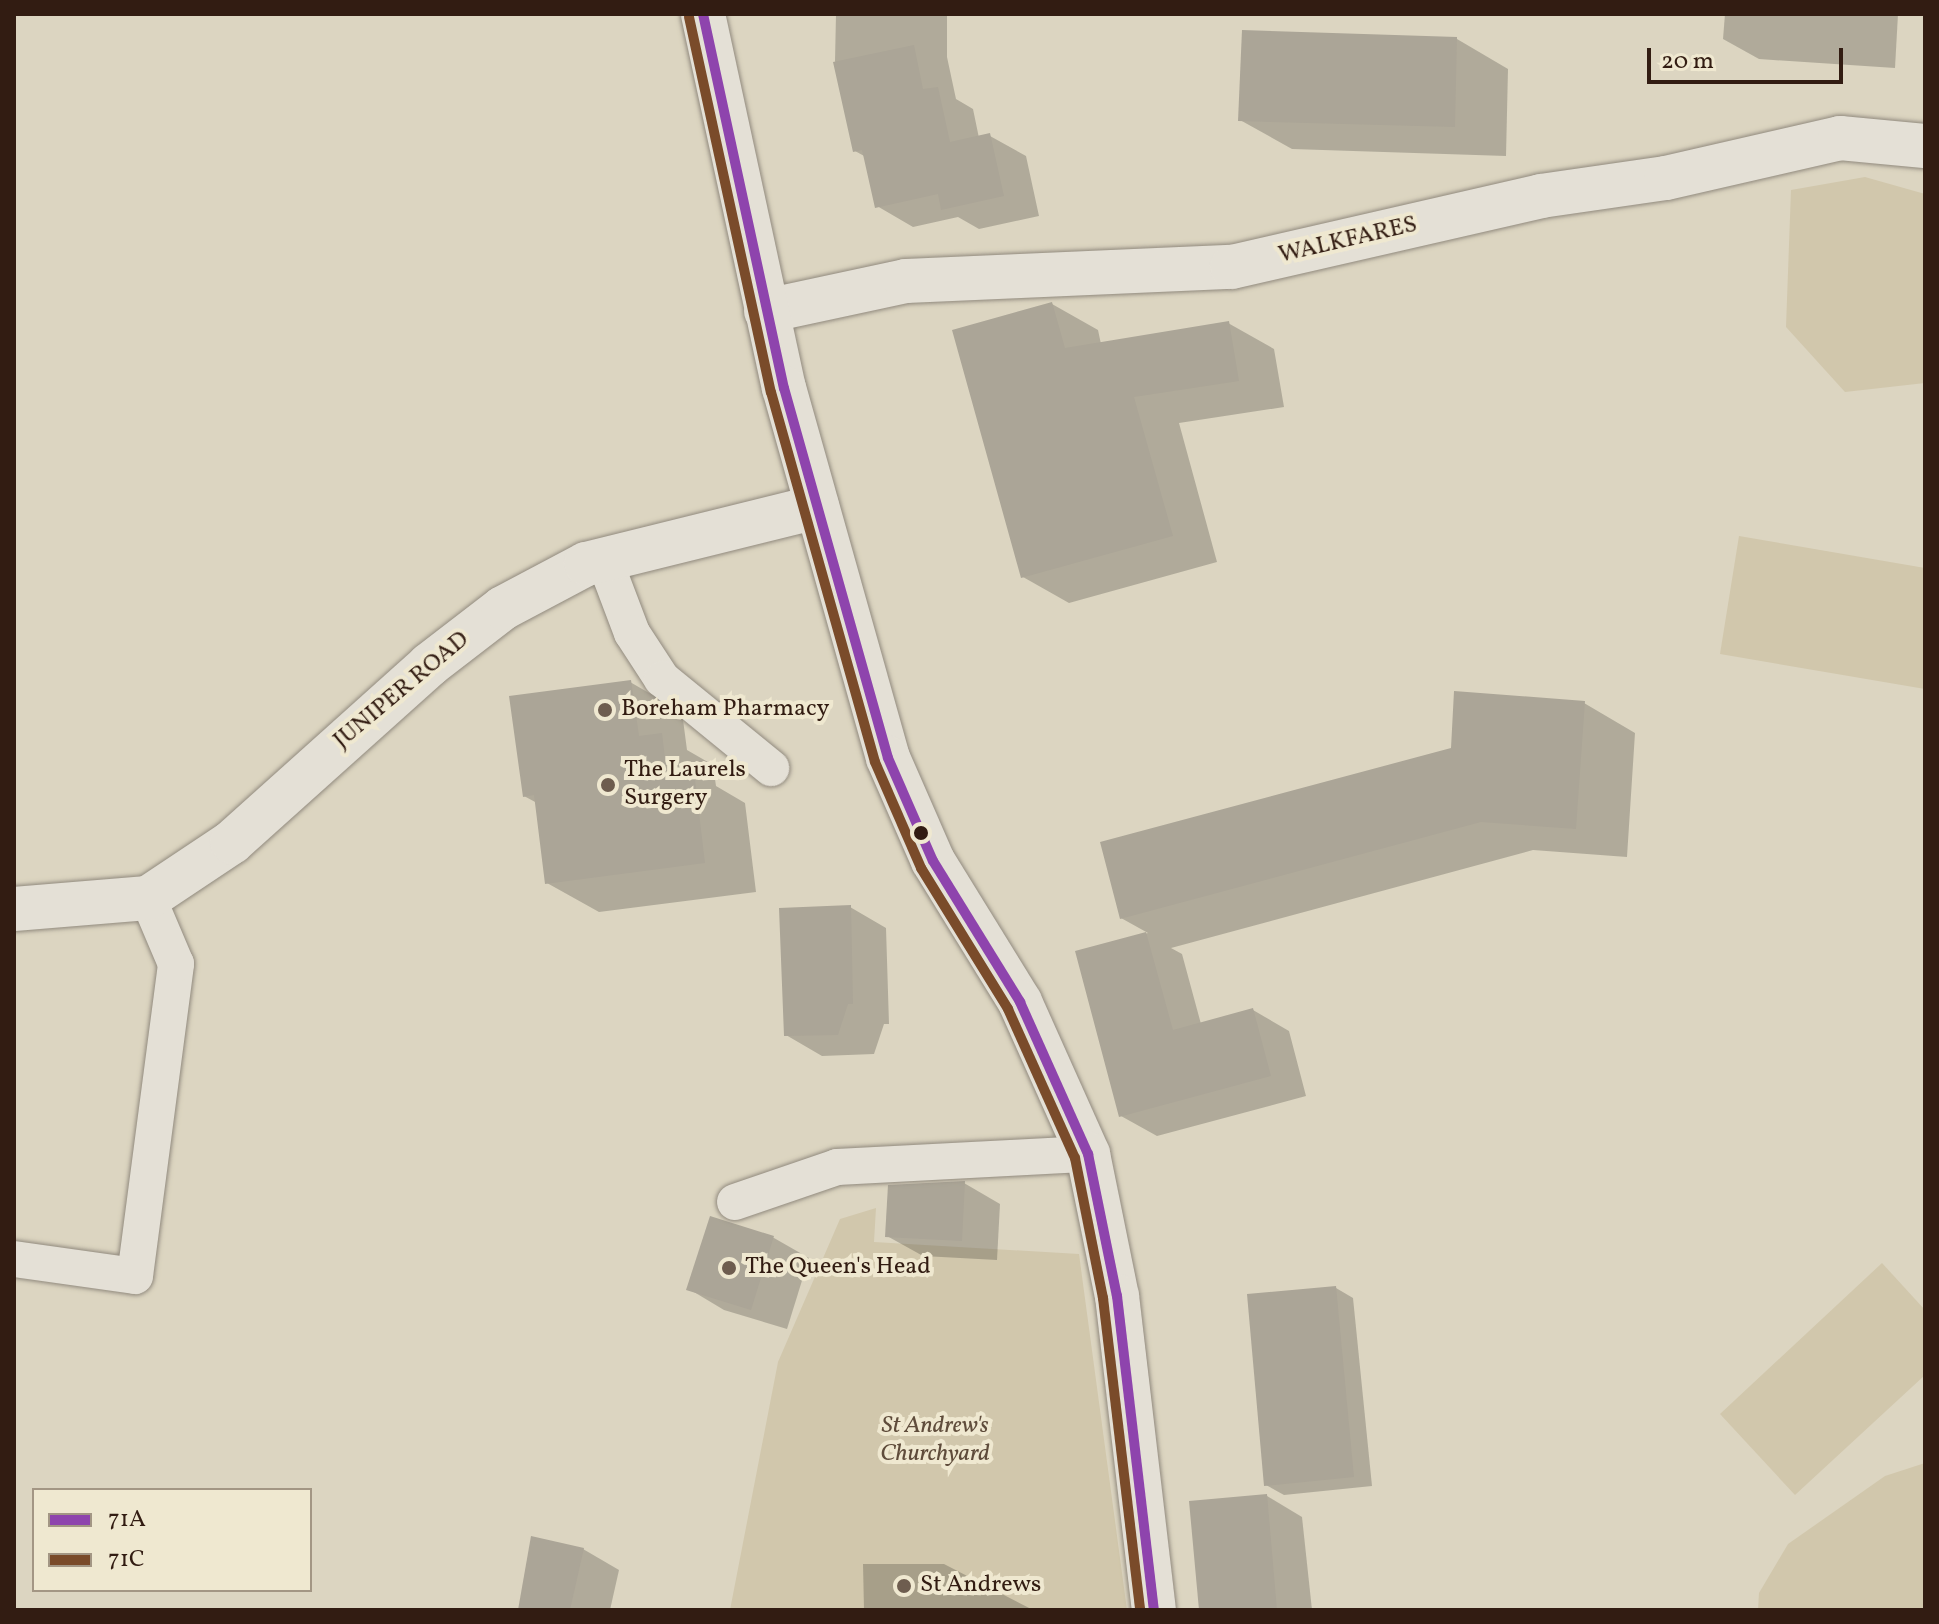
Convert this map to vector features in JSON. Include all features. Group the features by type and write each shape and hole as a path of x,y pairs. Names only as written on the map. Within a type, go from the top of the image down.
{"street":[{"path":"703,14 766,311 817,507 888,758 933,861 1020,1002 1088,1154 1117,1296 1154,1610"},
{"name":"WALKFARES","path":"766,311 906,281 1232,267 1541,196 1666,178 1840,138 1925,146"},
{"name":"JUNIPER ROAD","path":"14,909 148,898 232,842 429,665 503,608 604,559 817,507"}],"lane":[{"path":"604,559 632,633 662,679 771,768"},
{"path":"14,1259 135,1276 176,964 148,898"},
{"path":"735,1202 837,1167 1088,1154"}],"green space":[{"path":"1865,177 1925,194 1925,383 1845,392 1786,327 1791,190"},
{"path":"1739,536 1925,568 1925,689 1720,654"},
{"name":"St Andrew's Churchyard","path":"876,1208 874,1242 1079,1254 1127,1610 730,1610 778,1362 840,1219"},
{"path":"1882,1263 1925,1310 1925,1375 1795,1495 1720,1414"},
{"path":"1925,1463 1925,1610 1758,1610 1759,1593 1788,1544 1885,1476"}],"building":[{"path":"1242,30 1457,37 1455,127 1238,121"},
{"path":"914,45 923,89 938,87 950,142 990,133 1004,196 941,210 938,194 875,208 862,150 853,152 833,62"},
{"path":"1052,302 1065,348 1229,321 1239,381 1134,397 1173,536 1021,578 952,330"},
{"name":"The Laurels Surgery","path":"631,680 639,736 662,733 667,775 694,771 705,863 545,884 534,795 523,797 509,696"},
{"path":"1454,691 1585,701 1576,829 1481,822 1120,919 1100,842 1451,748"},
{"path":"851,905 853,1004 848,1004 838,1035 784,1036 779,908"},
{"path":"1146,932 1173,1030 1253,1008 1271,1076 1119,1117 1075,951"},
{"path":"965,1181 962,1241 885,1237 888,1185"},
{"path":"710,1216 774,1236 751,1310 686,1290"},
{"path":"1336,1286 1354,1477 1264,1486 1247,1294"},
{"path":"1267,1494 1277,1610 1199,1610 1189,1501"},
{"path":"531,1536 584,1548 570,1610 518,1610"}],"transit line":[{"name":"71A","path":"703,14 784,388 888,758 933,861 1020,1002 1088,1154 1117,1296 1154,1610"},
{"name":"71C","path":"689,17 771,392 875,762 921,868 1008,1009 1075,1158 1103,1298 1140,1610"}],"place":[{"name":"Boreham Pharmacy","path":"605,710"},
{"name":"The Laurels Surgery","path":"608,785"},
{"name":"The Queen's Head","path":"729,1268"},
{"name":"St Andrews","path":"904,1586"}]}
